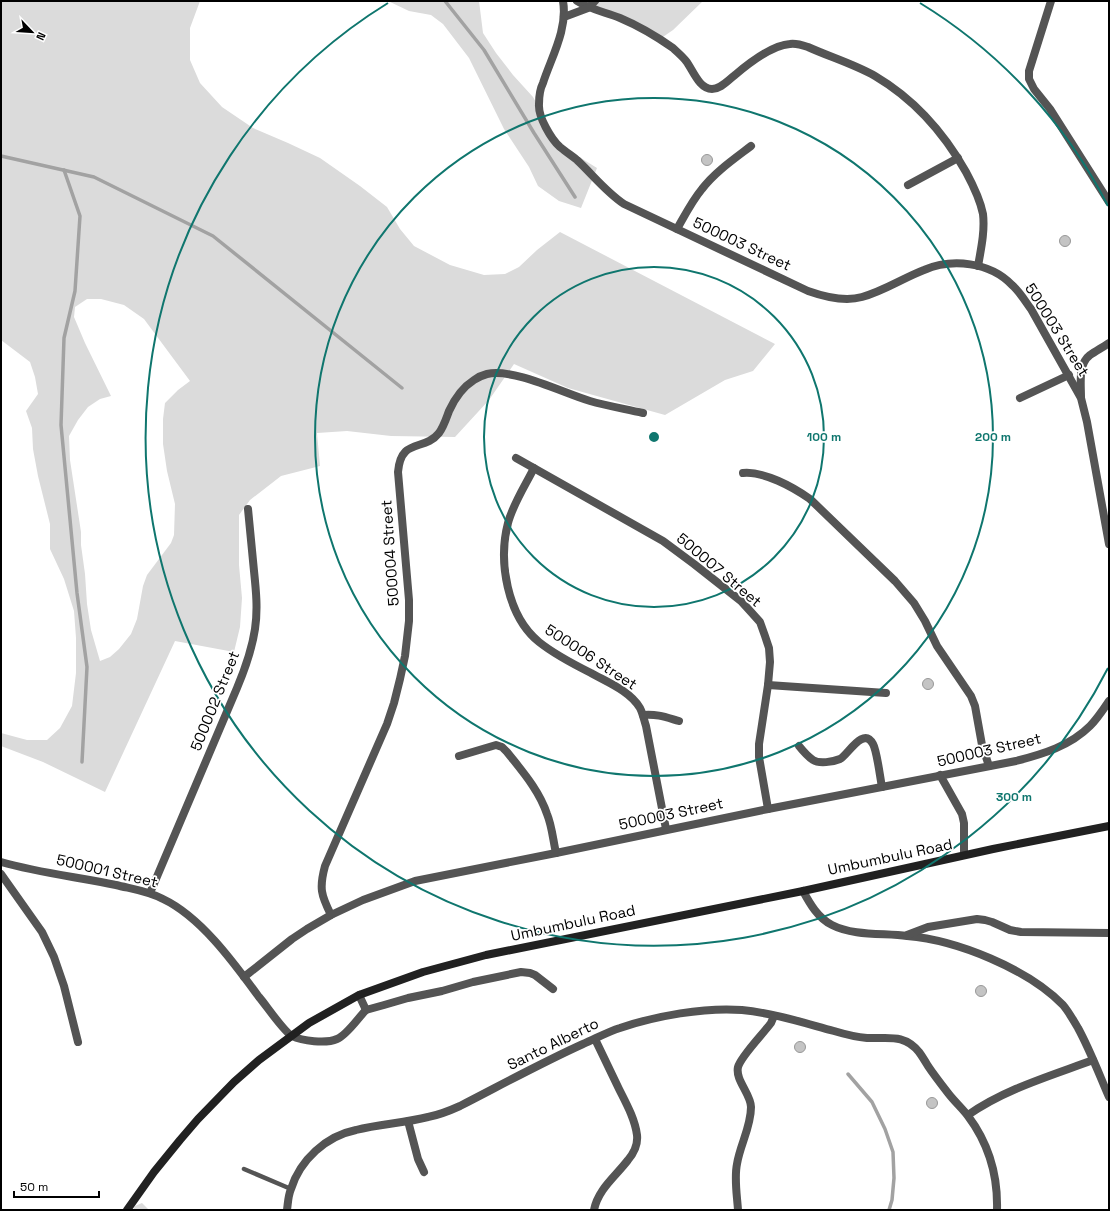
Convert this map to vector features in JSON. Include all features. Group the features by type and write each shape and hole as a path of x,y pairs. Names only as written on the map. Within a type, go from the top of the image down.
{"main road":[{"name":"Umbumbulu Road","path":"127,1210 154,1172 198,1119 234,1082 259,1060 291,1036 322,1016 360,995 423,972 486,956 803,891 964,855 1109,826"}],"street":[{"name":"500003 Street","path":"563,1 564,17 558,40 542,86 538,105 542,119 550,134 559,146 577,160 605,190 624,204 808,291 839,299 862,298 923,270 937,265 954,263 978,266 1004,278 1012,284 1022,296 1081,398 1087,422 1109,544"},
{"path":"578,1 588,8 619,17 647,31 676,50 685,60 700,83 704,87 710,89 715,89 722,85 755,60 773,49 783,44 791,43 800,44 874,76 908,100 924,115 941,133 958,158 979,200 983,214 978,266"},
{"path":"564,17 588,8 595,1"},
{"path":"1051,1 1029,71 1029,79 1034,89 1050,109 1075,147 1109,202"},
{"path":"677,228 702,188 751,146"},
{"path":"908,186 958,158"},
{"path":"1081,398 1083,363 1090,355 1109,343"},
{"name":"500004 Street","path":"331,915 325,903 321,888 325,866 387,724 394,703 405,656 409,621 409,600 398,472 404,453 408,449 434,438 444,425 454,402 463,390 473,380 488,374 497,373 515,376 591,401 643,413"},
{"path":"1020,398 1069,375"},
{"name":"500007 Street","path":"516,458 662,541 741,601 760,622 769,648 770,662 759,744 759,757 768,809"},
{"name":"500006 Street","path":"534,468 508,522 505,537 504,553 506,572 509,590 515,609 527,630 538,641 561,656 617,687 640,708 643,715 666,829"},
{"path":"743,474 754,473 774,479 810,499 904,591 925,621 937,646 971,696 975,706 982,745 989,766"},
{"name":"500002 Street","path":"150,893 237,688 252,646 256,628 257,611 248,509"},
{"path":"768,685 886,693"},
{"name":"500003 Street","path":"244,977 307,928 363,900 415,881 666,829 1035,756 1069,742 1090,726 1109,702"},
{"path":"643,715 655,714 679,721"},
{"path":"800,746 808,756 816,761 832,761 844,756 851,747 860,740 865,738 869,740 874,745 882,787"},
{"path":"459,756 496,745 502,747 507,752 532,784 544,804 548,815 556,853"},
{"path":"940,775 962,814 964,823 964,855"},
{"name":"500001 Street","path":"1,862 19,867 91,880 150,893 171,903 204,930 244,977 276,1020 291,1036"},
{"path":"1,874 42,932 54,956 64,986 78,1042"},
{"path":"803,891 815,911 821,918 831,925 855,932 906,935 948,943 989,957 1036,983 1064,1006 1072,1018 1109,1097"},
{"path":"906,935 928,927 976,919 992,922 1010,930 1021,932 1109,933"},
{"path":"291,1036 317,1042 336,1040 345,1033 366,1010 408,998 442,992 473,982 521,972 535,975 553,989"},
{"path":"360,995 366,1010"},
{"name":"Santo Alberto","path":"287,1210 291,1189 297,1174 306,1161 314,1152 340,1135 355,1130 430,1117 446,1112 558,1056 609,1032 631,1024 664,1016 743,1010 774,1016 848,1035 867,1038 892,1037 902,1039 910,1043 919,1051 948,1093 968,1115 984,1142 993,1164 996,1183 996,1210"},
{"path":"738,1210 736,1165 749,1124 751,1106 750,1098 738,1074 738,1067 771,1023 774,1016"},
{"path":"594,1210 602,1191 632,1155 636,1145 637,1136 635,1124 595,1039"},
{"path":"968,1115 993,1099 1030,1083 1092,1060"},
{"path":"408,1121 418,1159 424,1172"}],"lane":[{"path":"244,1169 291,1189"}],"shaded area":[{"path":"1,1 200,1 190,28 190,60 200,83 222,107 253,128 320,158 360,186 387,207 400,229 414,246 450,265 484,275 505,274 519,267 537,250 560,232 775,344 753,371 725,380 665,415 568,388 514,364 489,400 455,437 391,436 347,431 317,433 320,466 281,476 250,500 239,515 239,565 242,598 240,627 234,652 175,641 105,792 43,762 1,746 1,733 27,740 47,740 60,728 72,706 76,673 76,638 74,611 64,579 50,549 50,524 38,476 33,449 32,428 26,411 38,394 35,377 30,362 1,340","holes":["87,299 101,299 124,305 144,319 190,381 165,403 163,419 163,444 167,471 175,504 174,535 171,543 147,575 143,586 137,619 131,634 119,649 110,657 100,661 91,630 87,604 81,532 70,460 69,436 78,420 88,407 100,399 111,396 74,317 75,307"]},
{"path":"388,1 479,1 483,33 496,53 533,97 559,142 597,168 581,208 559,201 538,186 529,167 504,129 469,58 443,24 431,15 409,11"},
{"path":"572,1 703,1 673,30 657,41 617,19 576,5"},
{"path":"142,1203 149,1210 133,1210 135,1206"}],"building":[{"path":"707,154 711,156 713,160 711,164 707,166 703,164 701,160 703,156"},
{"path":"1065,235 1069,237 1071,241 1069,245 1065,247 1061,245 1059,241 1061,237"},
{"path":"928,678 932,680 934,684 932,688 928,690 924,688 922,684 924,680"},
{"path":"981,985 985,987 987,991 985,995 981,997 977,995 975,991 977,987"},
{"path":"800,1041 804,1043 806,1047 804,1051 800,1053 796,1051 794,1047 796,1043"},
{"path":"932,1097 936,1099 938,1103 936,1107 932,1109 928,1107 926,1103 928,1099"}],"waterway":[{"path":"445,1 484,50 575,197"},
{"path":"1,156 94,177 213,236 402,388"},
{"path":"64,170 80,216 75,291 64,338 61,425 77,593 87,667 82,762"},
{"path":"848,1074 872,1102 885,1129 893,1152 894,1178 892,1200 889,1210"}]}
